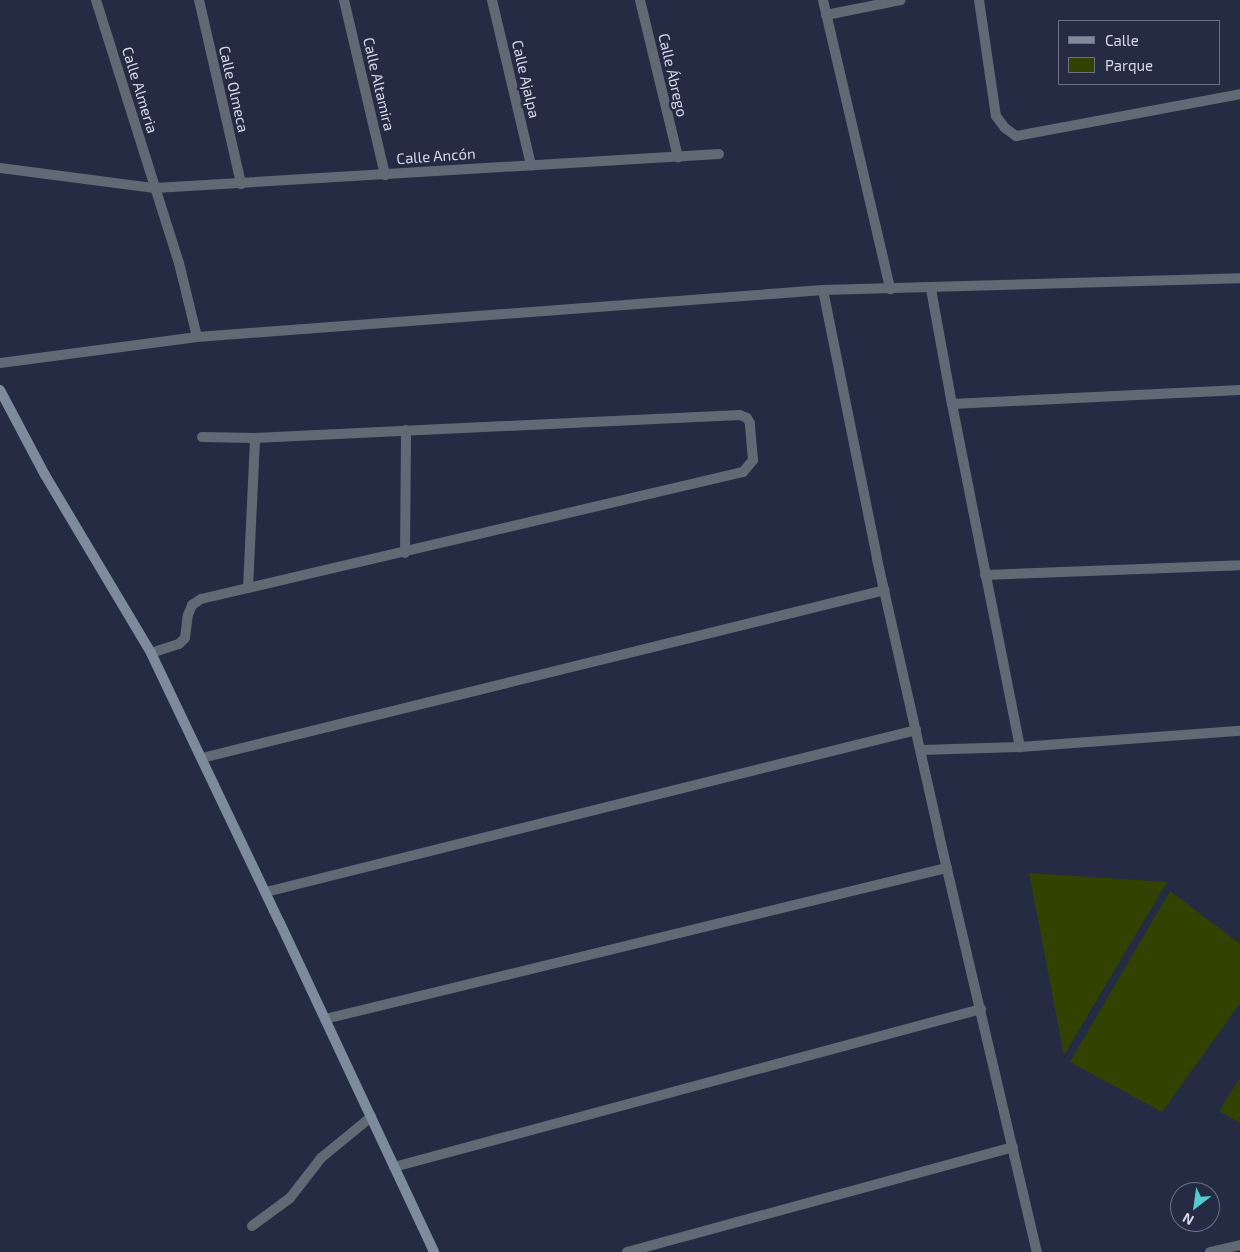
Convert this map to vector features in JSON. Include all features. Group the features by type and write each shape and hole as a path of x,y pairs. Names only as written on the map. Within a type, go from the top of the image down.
{"street":[{"name":"Calle Almeria","path":"96,0 179,263 197,337"},
{"name":"Calle Olmeca","path":"199,0 241,184"},
{"name":"Calle Altamira","path":"344,0 385,175"},
{"name":"Calle Ajalpa","path":"492,0 531,165"},
{"name":"Calle Ábrego","path":"640,0 678,157"},
{"path":"823,0 890,289"},
{"path":"826,15 901,0"},
{"path":"979,0 996,116 1004,128 1016,136 1240,94"},
{"name":"Calle Ancón","path":"155,188 719,154"},
{"path":"0,168 155,188"},
{"path":"0,363 197,337 823,290 931,289 1240,278"},
{"path":"931,289 985,576 1020,747"},
{"path":"823,290 916,730 1037,1252"},
{"path":"0,390 45,475 151,653 266,892 434,1252"},
{"path":"952,404 1240,390"},
{"path":"151,653 179,644 185,638 188,615 192,605 201,599 405,553 743,472 753,460 750,424 747,418 740,415 255,438 202,437"},
{"path":"405,553 406,430"},
{"path":"248,588 255,438"},
{"path":"985,576 1240,565"},
{"path":"202,758 885,590"},
{"path":"266,892 916,730"},
{"path":"921,750 1020,747 1240,731"},
{"path":"325,1019 947,868"},
{"path":"394,1167 982,1009"},
{"path":"252,1226 290,1198 321,1158 370,1117"},
{"path":"627,1252 1013,1147"},
{"path":"1210,1252 1240,1245"}],"green space":[{"path":"1029,873 1167,882 1064,1055"},
{"path":"1170,891 1240,944 1240,1003 1162,1112 1070,1062"},
{"path":"1240,1078 1240,1123 1219,1111"}]}
